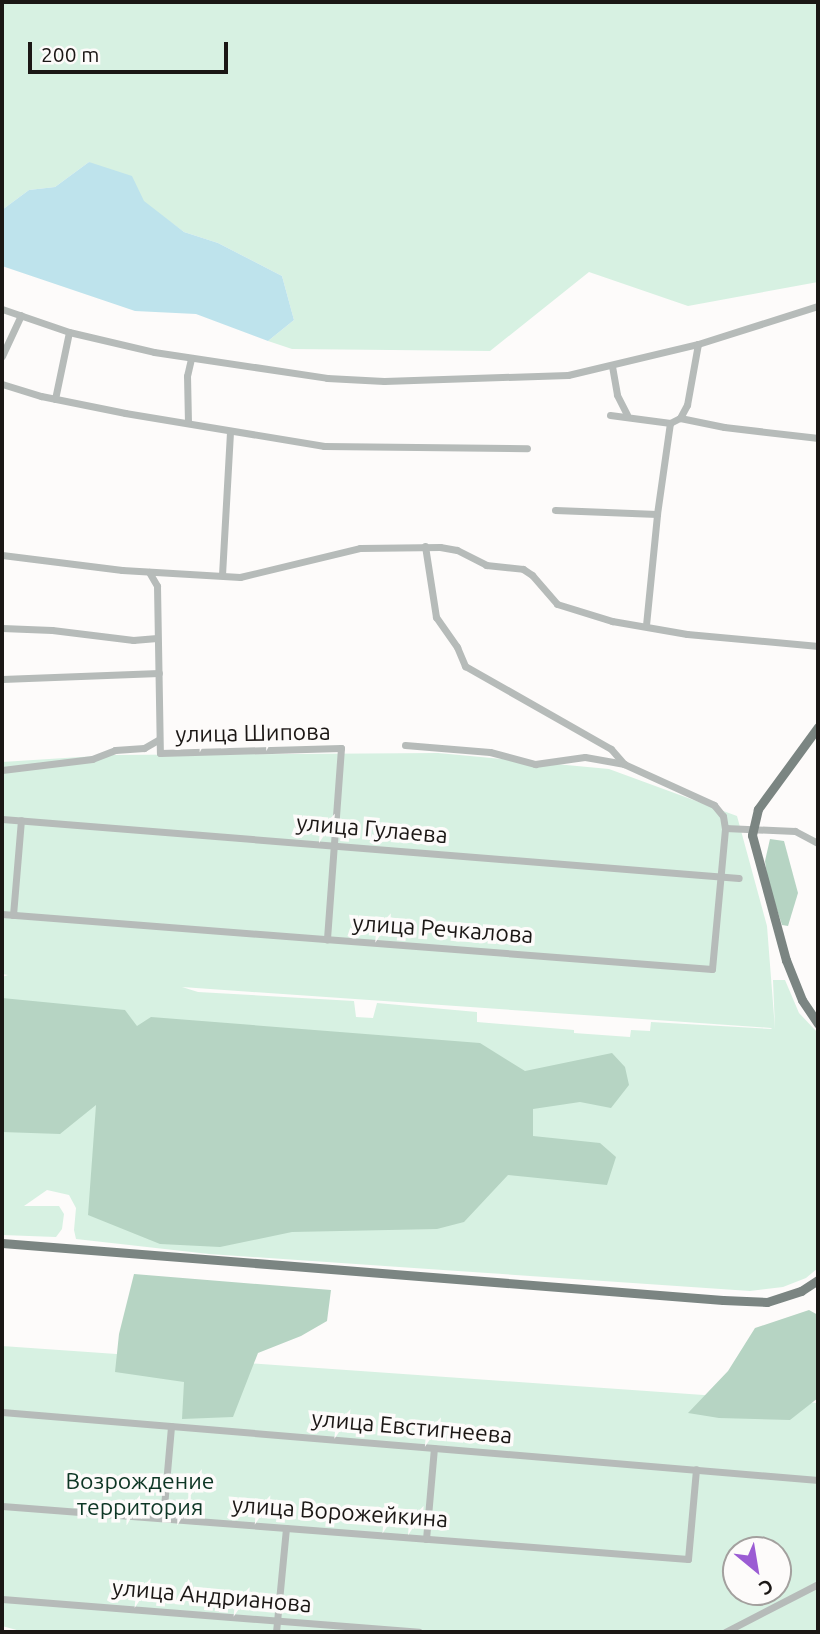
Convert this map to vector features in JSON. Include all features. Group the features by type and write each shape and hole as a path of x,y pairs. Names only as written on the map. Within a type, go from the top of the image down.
{"main road":[{"path":"818,727 758,809 752,830 758,865 786,960 802,1000 818,1024"},
{"path":"2,1243 767,1302 801,1292 818,1280"}],"street":[{"path":"2,309 69,332 191,358 327,378 384,381 506,379 568,374 698,344 818,306"},
{"path":"2,356 21,315"},
{"path":"55,399 69,332"},
{"path":"610,415 627,415 670,423 680,418 687,405 698,344"},
{"path":"188,423 187,376 191,358"},
{"path":"612,366 617,395 627,415"},
{"path":"2,384 55,399 324,446 527,447"},
{"path":"680,418 724,427 818,438"},
{"path":"646,625 657,514 670,423"},
{"path":"222,575 230,431"},
{"path":"555,510 657,514"},
{"path":"425,546 436,617 457,647 465,666 611,749 624,764"},
{"path":"2,555 149,572 250,576 360,548 425,546 457,550 486,565 523,569 532,575 557,604 632,626 646,625 687,634 818,646"},
{"path":"2,770 92,759 115,750 144,748 158,740 157,586 149,572"},
{"path":"2,628 52,630 133,640 157,638"},
{"path":"2,679 159,673"},
{"name":"улица Шипова","path":"158,740 160,753 341,748 327,939"},
{"path":"405,745 490,752 535,764 585,757 624,764 714,805 723,816 725,828 795,831 818,843"},
{"name":"улица Гулаева","path":"2,819 739,878"},
{"path":"13,915 21,820"},
{"name":"улица Речкалова","path":"2,914 712,969 725,828"},
{"name":"улица Евстигнеева","path":"2,1412 818,1480"},
{"path":"163,1518 171,1426"},
{"path":"426,1539 434,1448"},
{"name":"улица Ворожейкина","path":"2,1506 688,1559 696,1469"},
{"path":"276,1632 286,1528"},
{"path":"726,1632 818,1584"},
{"name":"улица Андрианова","path":"2,1599 419,1632"}],"green space":[{"path":"2,2 818,2 818,282 688,306 589,272 490,351 292,349 268,341 294,320 282,276 218,243 184,232 89,162 55,187 29,190 2,210"},
{"path":"438,753 609,769 737,816 767,926 775,1029 773,980 785,980 799,1013 818,1033 818,1268 806,1278 783,1287 750,1291 209,1254 76,1239 76,1208 69,1195 47,1190 24,1206 59,1206 64,1214 62,1229 56,1237 2,1235 2,977 8,975 2,974 2,762 112,755","holes":["182,987 771,1028 651,1022 650,1031 631,1030 630,1037 477,1022 477,1012 377,1003 373,1018 356,1017 354,1001 198,992"]},
{"path":"770,839 784,841 798,893 788,926 782,925 768,882 765,861"},
{"path":"2,998 125,1010 137,1026 151,1017 480,1043 525,1071 612,1053 625,1067 629,1085 611,1108 580,1102 533,1109 533,1136 600,1143 616,1157 607,1185 508,1175 464,1222 437,1229 292,1232 220,1247 160,1244 88,1215 96,1105 60,1134 2,1132"},
{"path":"134,1274 331,1290 327,1321 301,1336 258,1353 233,1417 182,1419 184,1382 115,1372 119,1334"},
{"path":"809,1310 818,1315 818,1398 790,1420 719,1418 688,1413 728,1371 755,1328"},
{"name":"Возрождение территория","path":"2,1346 818,1403 818,1632 24,1632 2,1626"}],"water":[{"path":"89,162 132,176 144,201 184,232 218,243 282,276 294,320 268,341 196,314 135,311 2,266 2,210 29,190 55,187"}]}
